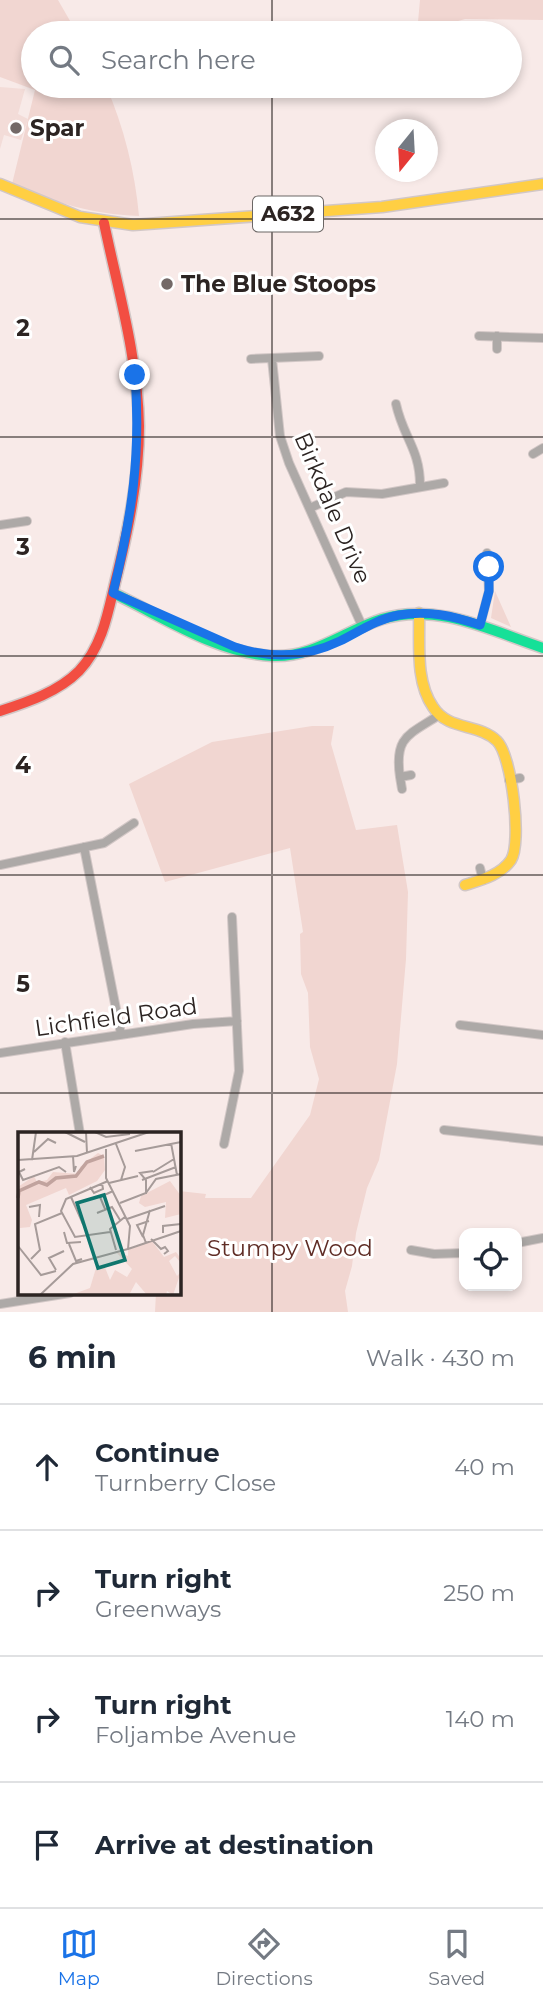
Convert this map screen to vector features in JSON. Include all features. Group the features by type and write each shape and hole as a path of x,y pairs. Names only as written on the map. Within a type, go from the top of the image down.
{"street":[{"name":"A632","path":"0,184 53,207 104,223 145,225 383,207 543,184"},
{"path":"0,711 34,701 58,689 80,670 99,639 113,593 134,492 138,427 135,375 104,223"},
{"path":"479,336 543,338"},
{"path":"496,337 497,349"},
{"path":"250,359 319,356"},
{"name":"Birkdale Drive","path":"272,359 280,436 363,628"},
{"path":"396,404 403,429 417,453 420,485"},
{"path":"533,442 538,451"},
{"path":"310,508 346,492 382,494 420,485 444,483"},
{"path":"0,525 27,520"},
{"path":"480,625 489,591 487,553"},
{"path":"478,568 489,567"},
{"path":"113,593 235,647 272,656 293,656 319,650 363,628 399,615 419,613 439,614 480,625 543,648"},
{"path":"419,613 425,690 439,715 450,724 482,732 496,739 504,750 515,779 518,836 515,854 499,873 465,885"},
{"path":"402,789 397,760 400,744 405,736 439,715"},
{"path":"400,776 411,775"},
{"path":"0,865 104,843 134,823"},
{"path":"84,847 121,1034"},
{"path":"480,868 483,880"},
{"path":"224,1144 239,1070 232,917"},
{"name":"Lichfield Road","path":"0,1054 121,1034 237,1021"},
{"path":"460,1025 543,1035"},
{"path":"65,1042 80,1132"},
{"path":"444,1130 543,1141"},
{"path":"522,1242 543,1238"},
{"path":"411,1250 433,1254 459,1253"},
{"path":"0,1304 64,1294"}],"shaded area":[{"path":"0,87 21,89 22,98 18,114 28,119 21,140 4,135 0,149"}],"green space":[{"path":"0,0 58,0 70,21 21,21 21,85 0,77"},
{"path":"420,0 543,0 543,20 418,21"},
{"path":"33,98 111,98 128,150 139,216 105,213 74,206 12,184"},
{"path":"495,591 511,627 491,618"},
{"name":"Stumpy Wood","path":"312,726 334,726 331,744 356,830 397,825 408,892 406,959 397,1064 379,1160 367,1188 356,1233 352,1266 345,1291 348,1312 155,1312 156,1294 180,1294 180,1191 206,1194 205,1198 251,1198 310,1115 319,1079 310,1047 308,993 301,974 300,934 303,932 290,848 165,882 129,784 212,742"}],"traffic: fast":[{"path":"113,593 210,641 230,648 272,656 302,653 382,619 423,614 464,621 543,648"}],"traffic: slow":[{"path":"0,184 80,217 133,225 382,207 543,184"},
{"path":"419,613 421,674 427,697 439,715 455,724 482,731 497,741 511,781 516,836 511,860 496,873 465,885"}],"traffic: jam":[{"path":"0,711 52,691 71,678 87,662 103,629 124,544 137,466 138,401 126,324 104,223"}],"place":[{"name":"Spar","path":"16,128"},
{"name":"The Blue Stoops","path":"167,284"}],"route":[{"path":"135,375 138,452 134,492 113,593 235,647 272,656 293,656 319,650 379,620 399,615 439,614 480,625 488,600 489,567"}]}
